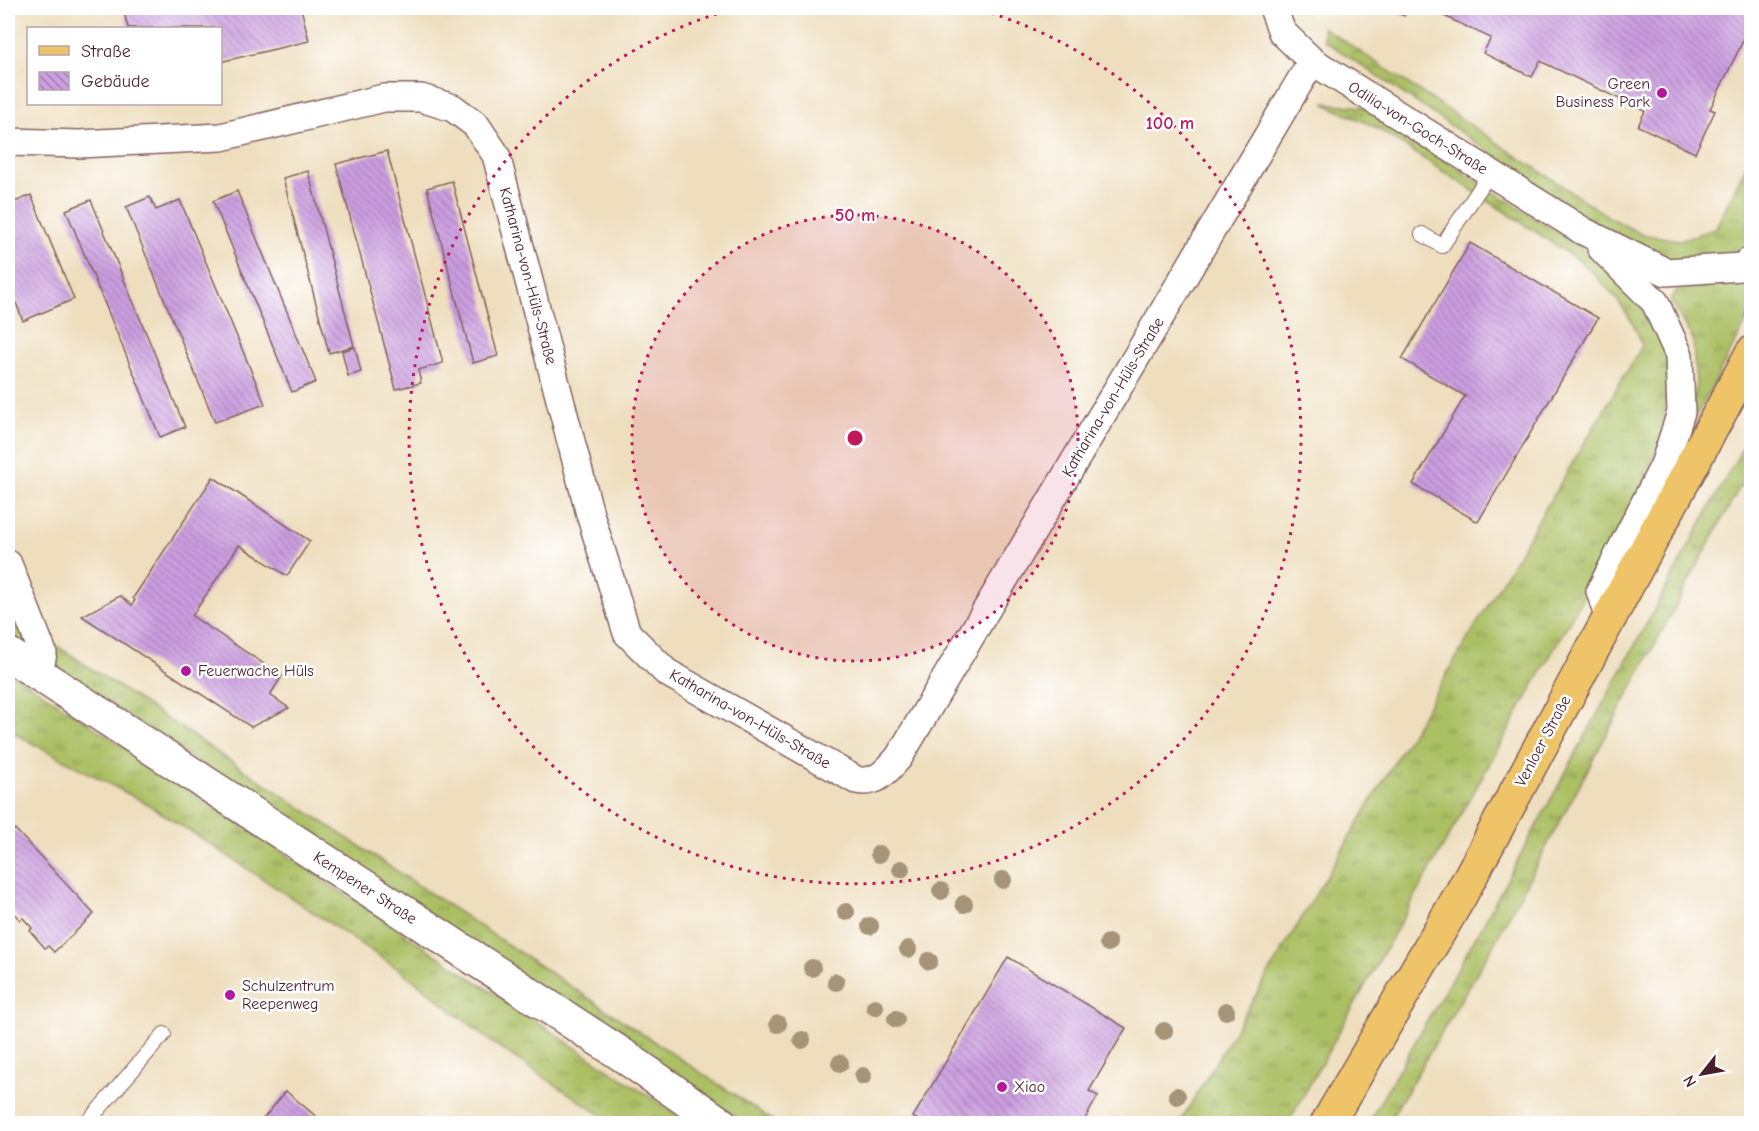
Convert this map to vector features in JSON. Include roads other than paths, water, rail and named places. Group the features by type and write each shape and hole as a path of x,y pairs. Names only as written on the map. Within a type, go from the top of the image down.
{"main road":[{"name":"Venloer Straße","path":"1327,1124 1461,894 1752,353"}],"street":[{"name":"Odilia-von-Goch-Straße","path":"1273,8 1282,33 1312,62 1583,231"},
{"name":"Katharina-von-Hüls-Straße","path":"8,142 79,144 221,137 384,98 421,98 453,108 476,125 496,154 590,514 627,633 666,672 856,780 867,782 886,774 899,757 1312,62"},
{"path":"1583,231 1665,272 1741,267 1752,260"},
{"path":"1583,231 1655,302 1679,355 1681,412 1664,465 1600,591 1609,619"},
{"path":"8,564 43,653 39,674"},
{"name":"Kempener Straße","path":"8,654 374,895 621,1054 721,1124"}],"lane":[{"path":"1422,234 1442,246 1490,173"},
{"path":"86,1124 164,1034"}],"place":[{"name":"Green Business Park","path":"1662,93"},
{"name":"Feuerwache Hüls","path":"186,671"},
{"name":"Schulzentrum Reepenweg","path":"230,995"},
{"name":"Xiao","path":"1002,1087"}]}
